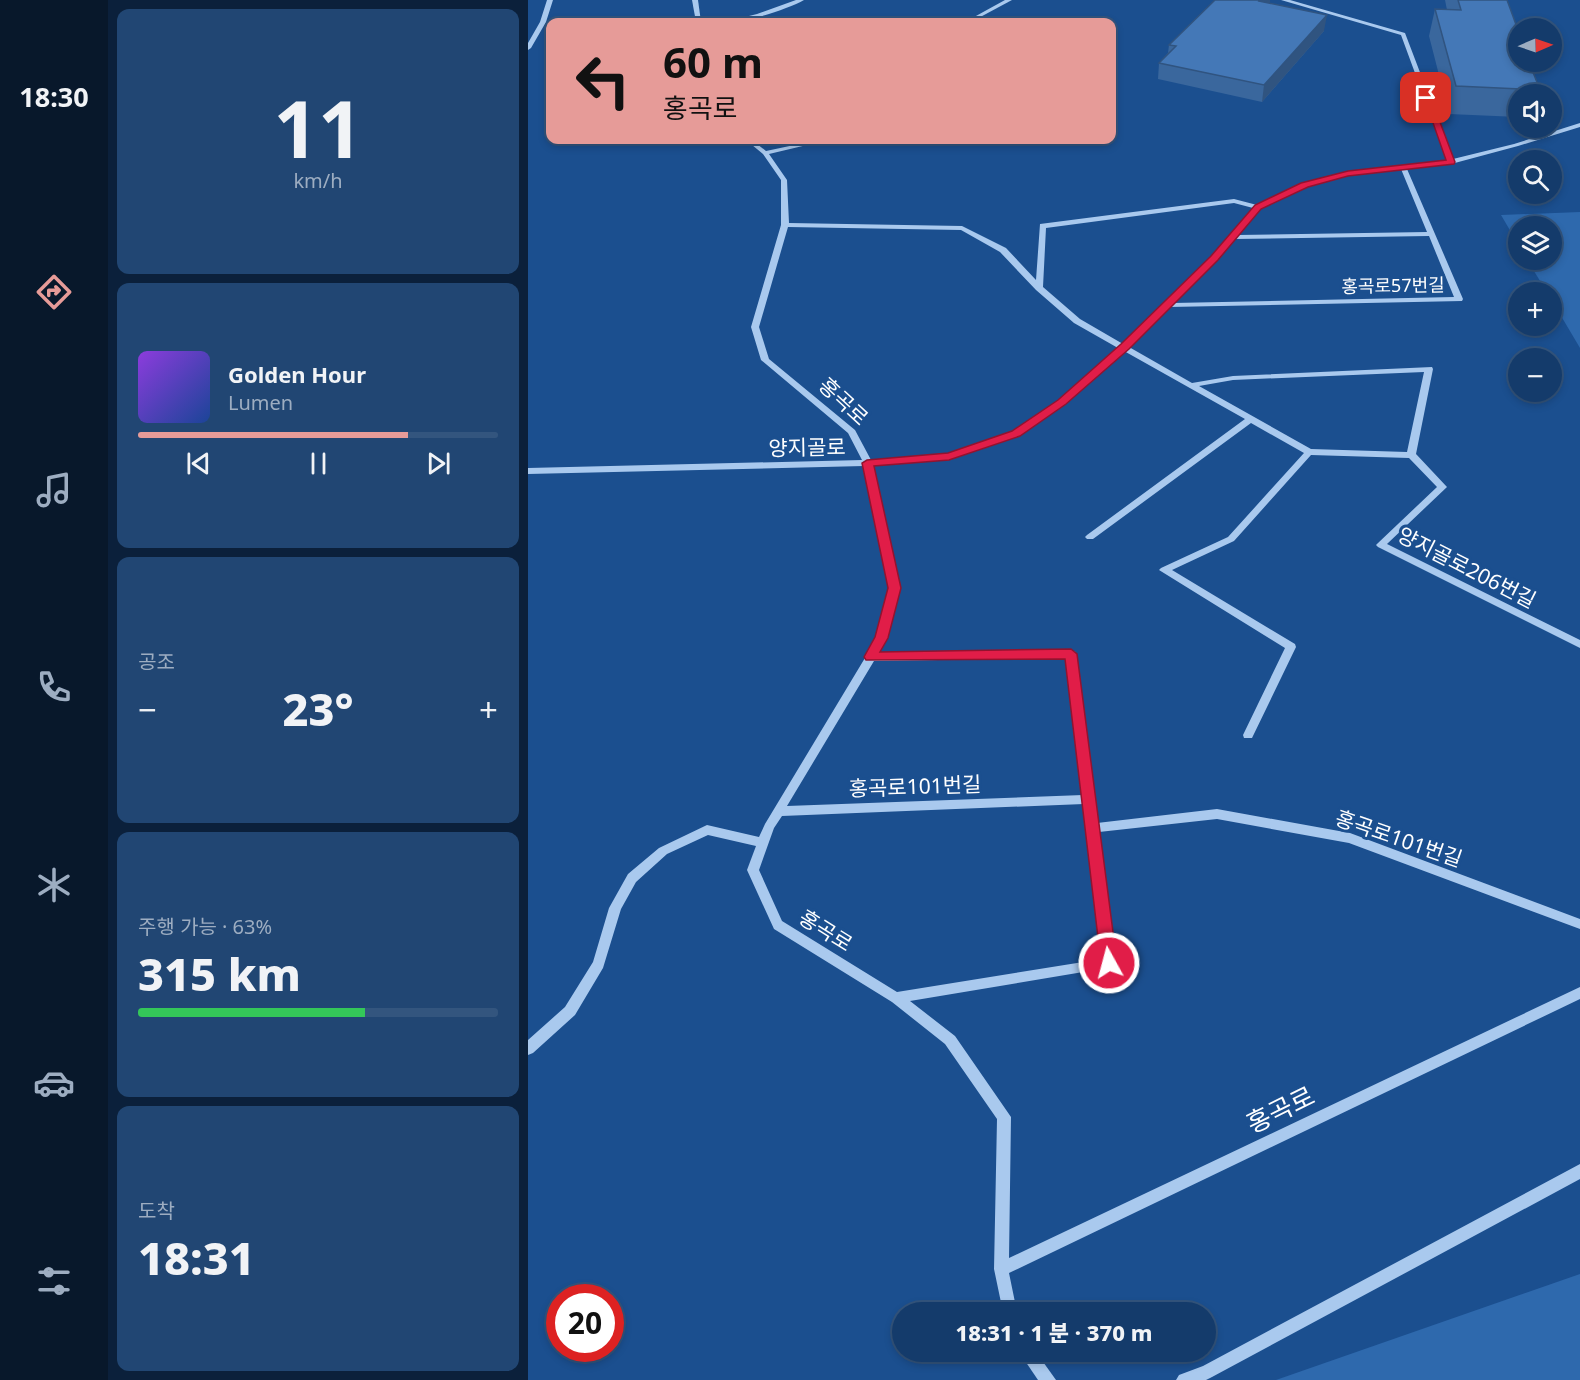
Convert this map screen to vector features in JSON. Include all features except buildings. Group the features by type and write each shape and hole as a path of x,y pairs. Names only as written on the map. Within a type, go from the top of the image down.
{"street":[{"path":"528,48 543,22 550,0"},
{"path":"695,0 698,18"},
{"path":"746,18 801,0"},
{"path":"975,18 1009,0"},
{"path":"1284,0 1402,34 1451,162"},
{"name":"양지골로","path":"528,471 867,463 949,457 1016,434 1062,402 1167,305 1233,237 1258,207 1304,185 1348,173 1451,162 1580,125"},
{"name":"홍곡로","path":"754,144 765,153 784,180 785,225 755,327 765,360 852,432 867,463 894,588 882,638 779,811 753,870 778,925 896,998 950,1040 1004,1117 1000,1269 1008,1302"},
{"path":"765,153 807,144"},
{"path":"1233,237 1431,234 1402,166"},
{"path":"1039,288 1044,226 1234,201 1258,207"},
{"path":"785,225 962,228 1003,250 1039,288 1077,321 1125,346 1192,385 1251,419 1309,452 1411,455 1429,369 1233,378 1192,385"},
{"name":"홍곡로57번길","path":"1167,305 1459,299 1431,234"},
{"path":"1090,537 1251,419"},
{"path":"1248,735 1291,647 1164,570 1231,539 1309,452"},
{"name":"양지골로206번길","path":"1411,455 1442,487 1382,545 1580,644"},
{"path":"870,657 1071,654 1109,963 896,998"},
{"name":"홍곡로101번길","path":"779,811 1089,799"},
{"name":"홍곡로101번길","path":"1092,828 1217,814 1350,838 1580,924"},
{"path":"528,1049 570,1011 599,964 615,908 632,878 663,851 707,830 763,843"},
{"name":"홍곡로","path":"1000,1269 1580,993"},
{"path":"1184,1380 1207,1372 1580,1171"},
{"path":"1034,1362 1048,1380"}],"shaded area":[{"path":"1580,212 1580,348 1562,318 1562,282 1541,282 1533,270 1562,270 1562,216 1508,216 1508,227 1501,215"},
{"path":"1580,1274 1580,1380 1276,1380"}],"route":[{"path":"1109,963 1071,654 870,657 882,638 894,588 867,463 949,457 1016,434 1062,402 1125,346 1214,258 1258,207 1304,185 1348,173 1451,162 1426,98"}]}
